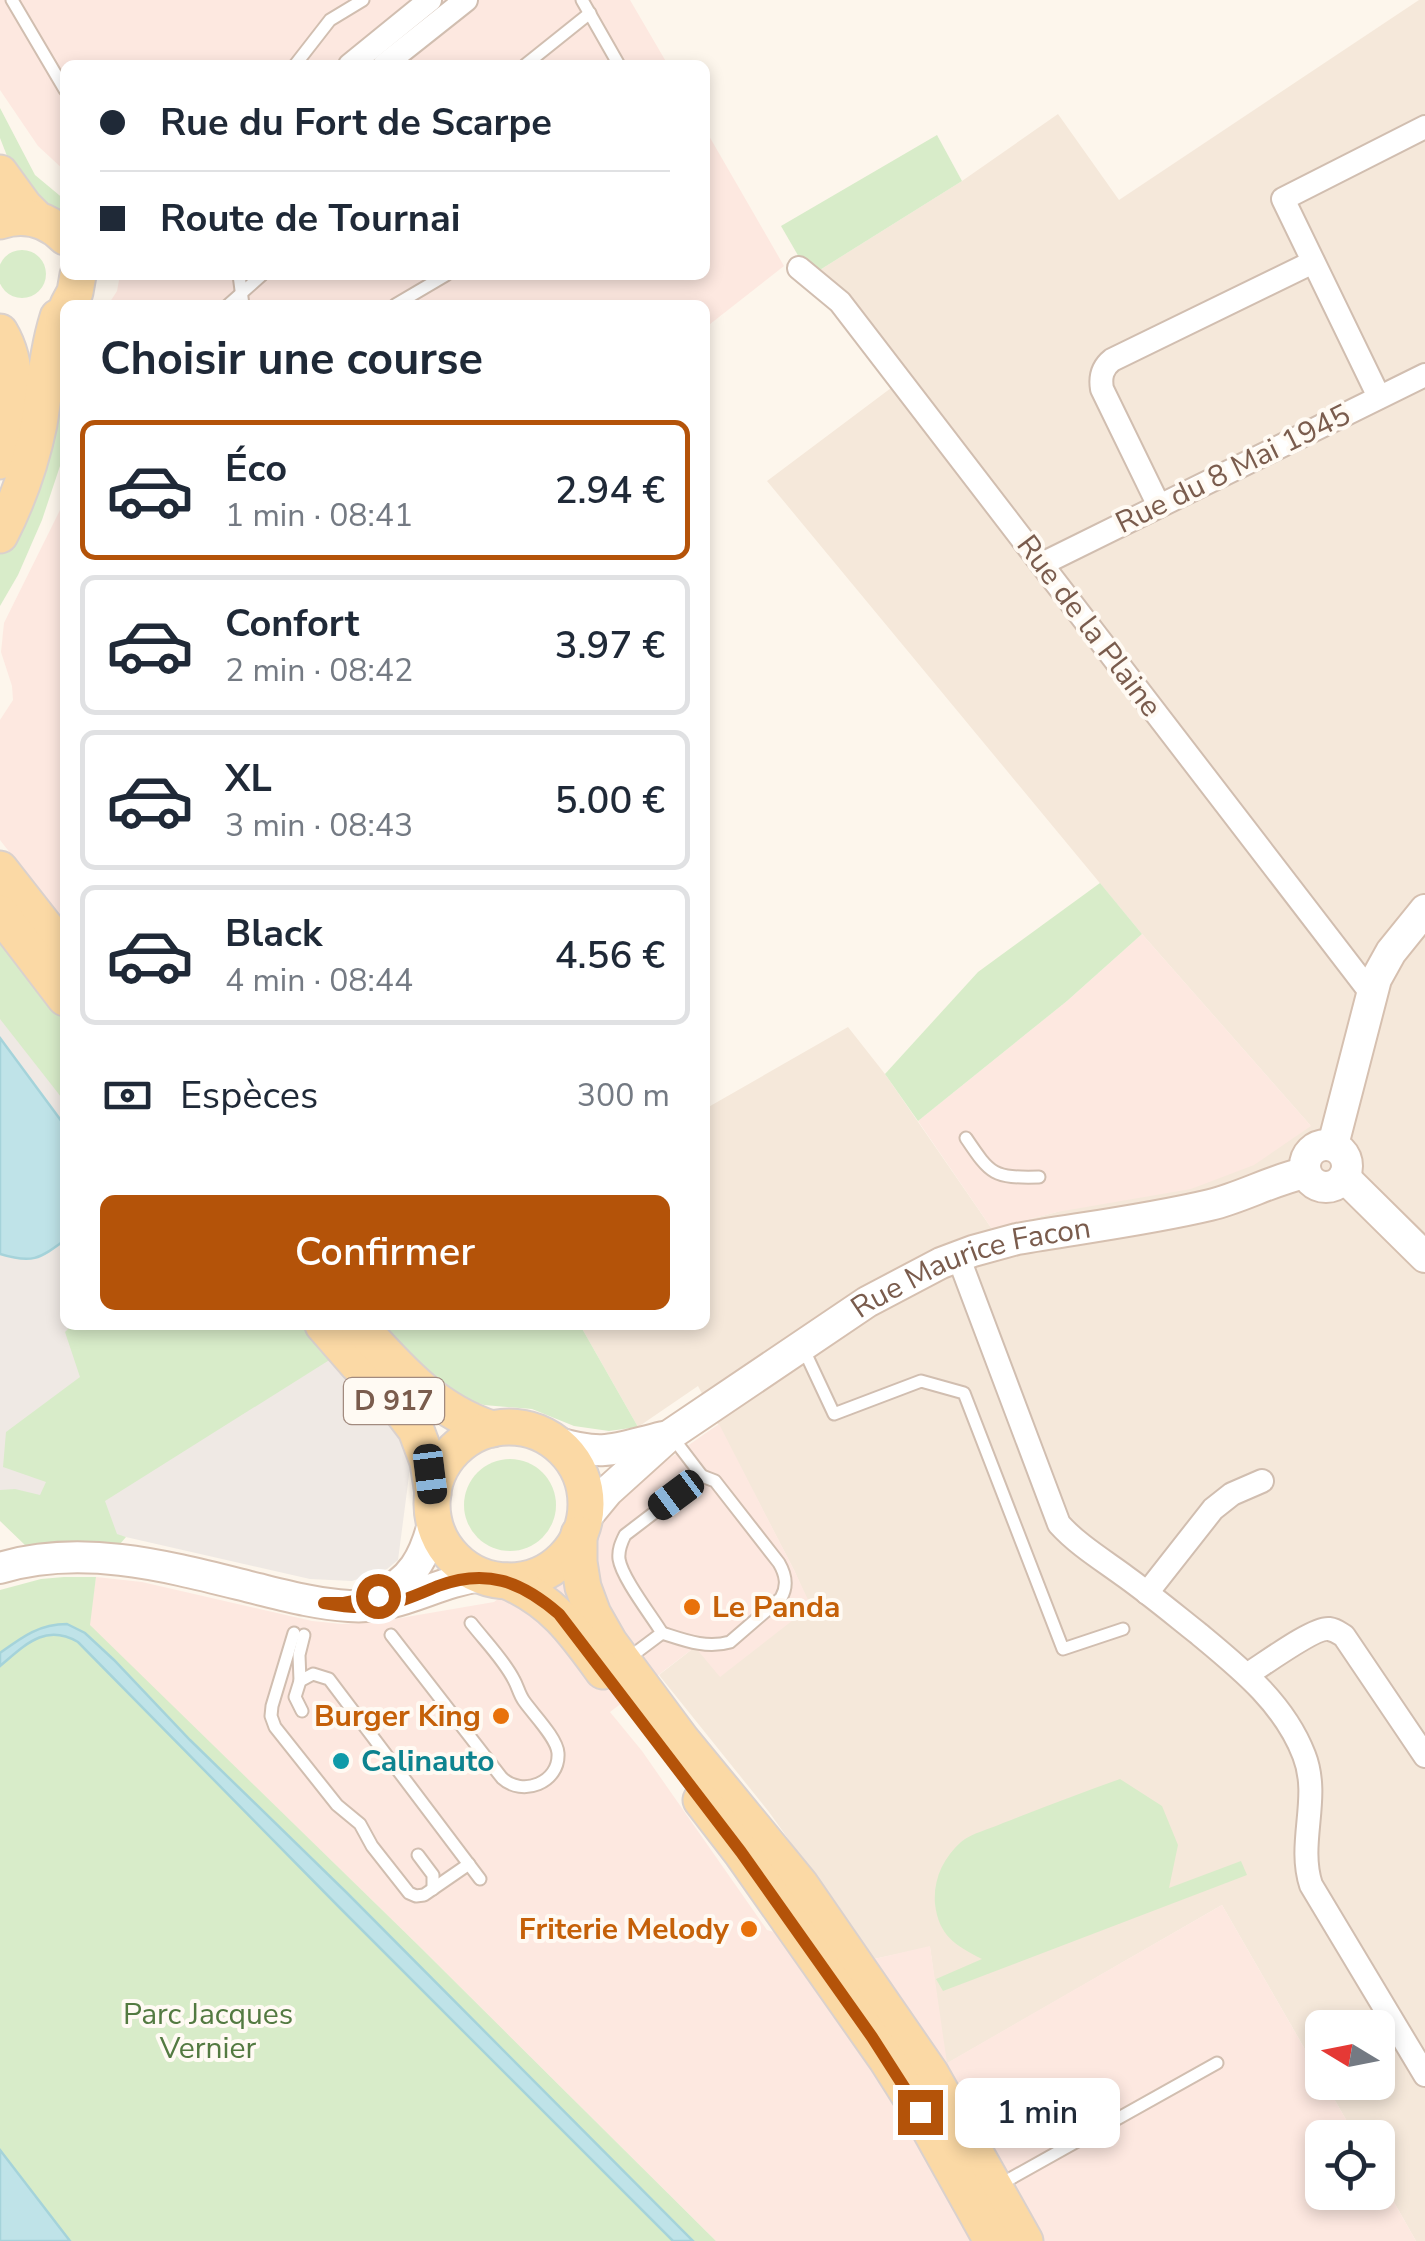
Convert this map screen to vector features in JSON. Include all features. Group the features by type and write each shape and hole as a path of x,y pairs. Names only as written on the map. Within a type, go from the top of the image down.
{"main road":[{"path":"0,172 16,196 57,231"},
{"path":"0,221 15,217 57,231"},
{"path":"0,462 14,379 12,357 0,329 31,330 45,325 60,308"},
{"path":"0,535 34,448 50,345 60,322"},
{"path":"0,869 60,946"},
{"path":"0,914 60,992"},
{"name":"D 917","path":"328,1330 416,1430 435,1495"},
{"name":"D 917","path":"364,1330 430,1396 465,1420 492,1429"},
{"path":"992,2241 887,2060 741,1852 568,1624 524,1584 465,1568 440,1538 435,1495 450,1455 465,1441 492,1429 524,1429 554,1442 570,1458 586,1498 580,1574 599,1626 693,1754 800,1884 931,2074 1025,2241"},
{"path":"524,1584 562,1560 582,1527"}],"street":[{"path":"356,60 430,0"},
{"path":"390,60 466,0"},
{"path":"1379,397 1283,199 1425,127"},
{"path":"1159,506 1102,389 1106,365 1313,262"},
{"name":"Rue de la Plaine","path":"799,268 840,302 1371,994"},
{"name":"Rue du 8 Mai 1945","path":"1042,564 1425,375"},
{"path":"1333,1145 1371,994 1391,952 1425,910"},
{"path":"1321,1144 1333,1145 1345,1156 1347,1167 1344,1177 1335,1185 1323,1187 1305,1173 1304,1160 1321,1144"},
{"name":"Rue Maurice Facon","path":"582,1527 608,1491 670,1435 885,1292 958,1256 1018,1239 1208,1205 1305,1173"},
{"path":"1344,1177 1425,1257"},
{"path":"958,1256 1059,1524 1248,1674 1296,1738 1308,1768 1310,1802 1305,1857 1310,1885 1425,2075"},
{"name":"Rue Maurice Facon","path":"554,1442 600,1452 670,1435"},
{"path":"1147,1593 1213,1508 1232,1494 1262,1481"},
{"path":"324,1603 378,1596 403,1582 420,1561 435,1495"},
{"path":"2,1565 69,1558 124,1560 292,1598 352,1607 383,1606 458,1580 524,1584"},
{"path":"1248,1674 1314,1632 1338,1632 1425,1756"}],"lane":[{"path":"12,0 60,82"},
{"path":"299,60 330,20 363,0"},
{"path":"582,0 616,60"},
{"path":"531,60 590,14"},
{"path":"240,280 243,300"},
{"path":"233,300 256,280"},
{"path":"404,300 438,280"},
{"path":"0,896 60,971"},
{"path":"966,1138 984,1164 997,1174 1039,1176"},
{"path":"341,1330 402,1395 432,1437 439,1461 435,1495"},
{"path":"802,1346 834,1414 921,1381 964,1393 1063,1649 1123,1630"},
{"path":"670,1435 702,1476 715,1482 779,1563 786,1578 781,1598 730,1642 722,1644 706,1645 662,1633 623,1572 619,1559 625,1535 702,1476"},
{"path":"524,1584 588,1632 755,1852 920,2092 1004,2241"},
{"path":"391,1635 502,1778 516,1787 534,1786 556,1766 556,1746 521,1697 513,1678 471,1623"},
{"path":"622,1662 662,1633"},
{"path":"302,1710 295,1697 300,1681 299,1634 272,1706 272,1722 337,1805 364,1829 405,1890 420,1896 469,1864"},
{"path":"300,1681 313,1674 325,1676 333,1683 480,1879"},
{"path":"418,1855 433,1875 432,1889"},
{"path":"995,2188 1216,2062"}],"shaded area":[{"path":"0,0 630,0 665,60 60,60 60,166 38,146 0,90"},
{"path":"1419,0 1425,0 1425,2241 1416,2241 1395,2204 1395,2120 1346,2120 1335,2100 1395,2100 1395,2010 1305,2010 1305,2049 1222,1905 946,2064 930,1947 874,1959 769,1812 659,1675 695,1647 810,1606 698,1386 638,1427 583,1330 710,1330 710,1106 848,1027 992,1229 1057,1212 1310,1125 1142,934 767,481 891,388 830,307 815,273 962,181 1058,114 1119,200"},
{"path":"710,138 784,266 710,324 710,300 111,300 119,280 710,280"},
{"path":"60,510 60,917 0,840 0,720 13,700 1,652 4,623"},
{"path":"1142,934 1311,1126 1254,1165 1191,1189 1057,1212 992,1229 918,1121 1067,1001"},
{"path":"0,980 60,1033 60,1330 309,1330 371,1400 406,1449 410,1468 398,1560 387,1569 352,1581 310,1579 117,1535 0,1517"},
{"path":"719,1424 811,1606 720,1677 695,1647 610,1712 642,1751 767,1930 874,1959 930,1946 947,2063 1222,1905 1305,2049 1305,2100 1335,2100 1346,2120 1305,2120 1305,2210 1395,2210 1395,2204 1416,2241 716,2241 89,1625 96,1577 142,1582 312,1621 342,1624 377,1622 494,1602 591,1527 657,1467"}],"green space":[{"path":"0,108 35,175 60,196 60,218 18,184 0,138"},
{"path":"937,135 962,181 815,273 803,264 781,226"},
{"path":"13,252 31,252 44,265 44,283 31,296 13,296 0,283 0,265"},
{"path":"60,346 60,466 42,520 0,606 0,549"},
{"path":"1100,883 1142,934 1067,1001 918,1121 885,1074 978,972"},
{"path":"0,937 60,1011 60,1096 0,1019"},
{"path":"309,1330 331,1359 105,1501 117,1534 126,1537 120,1544 26,1546 0,1521 0,1490 40,1495 46,1482 3,1467 6,1432 80,1377 65,1332"},
{"path":"388,1330 583,1330 638,1427 609,1431 574,1426 532,1409 484,1405 466,1399 425,1369"},
{"path":"510,1459 536,1467 548,1479 556,1505 548,1531 536,1543 510,1551 484,1543 472,1531 464,1505 472,1479 484,1467"},
{"name":"Parc Jacques Vernier","path":"64,1577 96,1577 90,1625 716,2241 70,2241 0,2150 0,1590"},
{"path":"1120,1779 1162,1806 1178,1845 1169,1888 1241,1861 1247,1875 943,1991 936,1979 982,1959 950,1938 937,1915 938,1878 955,1848 976,1834"}],"water":[{"path":"0,1038 60,1119 60,1243 28,1259 0,1254"},
{"path":"67,1624 85,1633 114,1660 693,2241 673,2241 78,1642 45,1636 27,1644 0,1666 0,1653 23,1637 48,1626"},
{"path":"0,2150 70,2241 0,2241"}],"place":[{"name":"Le Panda","path":"692,1607"},
{"name":"Burger King","path":"501,1716"},
{"name":"Calinauto","path":"341,1761"},
{"name":"Friterie Melody","path":"749,1929"}],"route":[{"path":"378,1596 324,1603 383,1606 438,1586 482,1576 523,1588 559,1614 741,1852 920,2112"}]}
